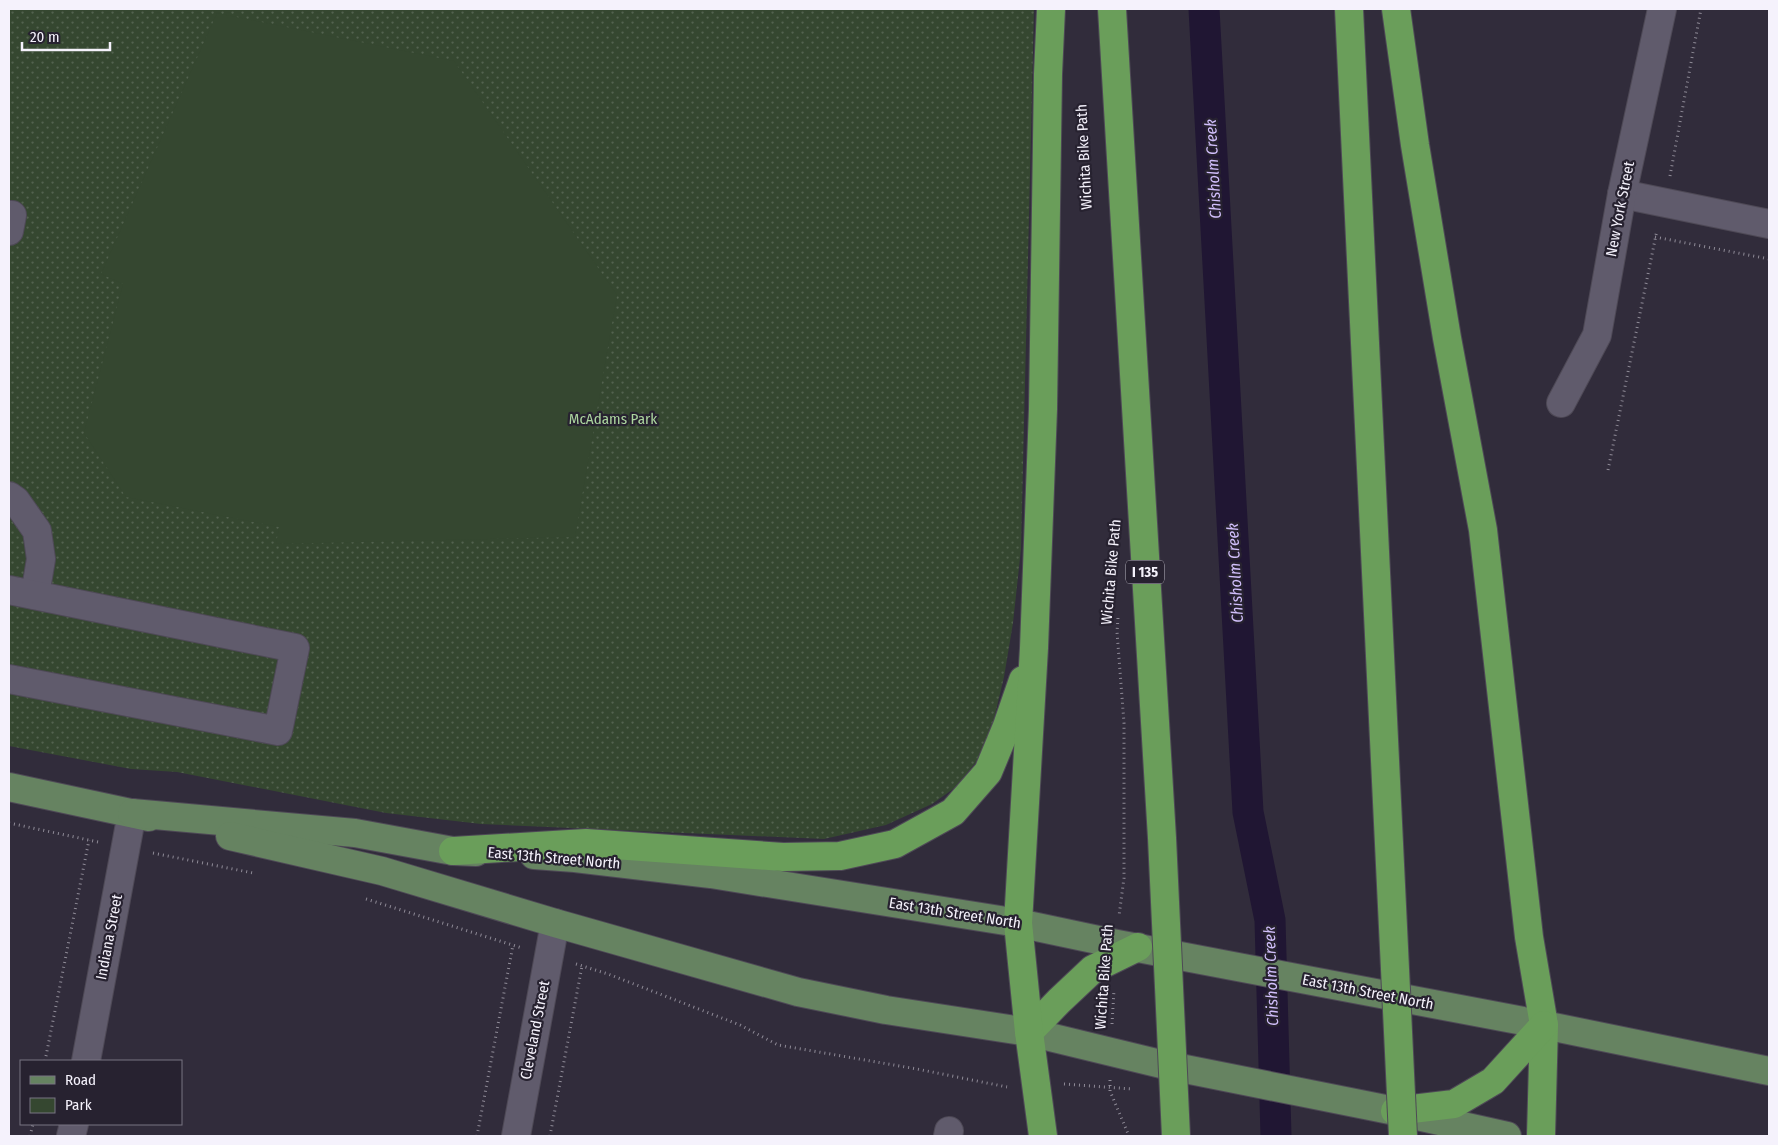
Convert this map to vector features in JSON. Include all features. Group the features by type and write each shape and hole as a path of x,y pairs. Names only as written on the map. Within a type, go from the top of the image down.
{"highway":[{"path":"1043,1136 1029,1032 1018,923 1034,648 1043,409 1051,9"},
{"name":"I 135","path":"1112,9 1162,838 1176,1136"},
{"path":"1349,9 1399,1124 1454,1104 1493,1081 1544,1025"},
{"path":"1396,9 1415,145 1447,338 1483,530 1529,937 1544,1025 1541,1136"},
{"path":"454,851 586,843 783,857 840,856 895,844 954,812 988,772 1007,726 1034,648"},
{"path":"1029,1032 1059,1000 1093,969 1123,950"}],"main road":[{"name":"East 13th Street North","path":"9,787 132,813 382,871 555,923 798,992 886,1010 1029,1032 1399,1124 1508,1136"},
{"name":"East 13th Street North","path":"132,813 355,833 454,851 575,858 711,874 1018,923 1123,950 1544,1025 1769,1071"}],"street":[{"name":"New York Street","path":"1561,403 1597,335 1622,194 1662,9"},
{"path":"1622,194 1769,224"},
{"path":"9,214 12,215 9,231"},
{"path":"9,496 16,501 37,532 41,559 35,595"},
{"path":"9,590 294,648 278,731 9,679"},
{"name":"Indiana Street","path":"86,1060 132,813"},
{"name":"Cleveland Street","path":"516,1136 555,923"}],"path":[{"path":"1608,470 1655,237 1674,160 1701,9"},
{"path":"1655,237 1769,259"},
{"name":"Wichita Bike Path","path":"1118,613 1117,632 1124,723 1124,878 1121,897 1123,950 1111,1052 1110,1091 1129,1136"},
{"path":"9,823 261,875"},
{"path":"45,1060 89,840"},
{"path":"366,899 608,974 740,1025 778,1045 916,1069"},
{"path":"477,1136 513,945"},
{"path":"550,1136 582,966"}],"green space":[{"name":"McAdams Park","path":"9,9 1034,9 1021,549 1013,623 1004,677 992,727 976,762 956,787 932,804 886,825 824,839 481,824 386,813 177,772 131,769 9,746"},
{"path":"217,13 454,61 617,295 575,537 276,544 279,527 126,497 84,433 123,284 101,274"}],"waterway":[{"name":"Chisholm Creek","path":"1204,9 1248,812 1270,920 1276,1136"}]}
